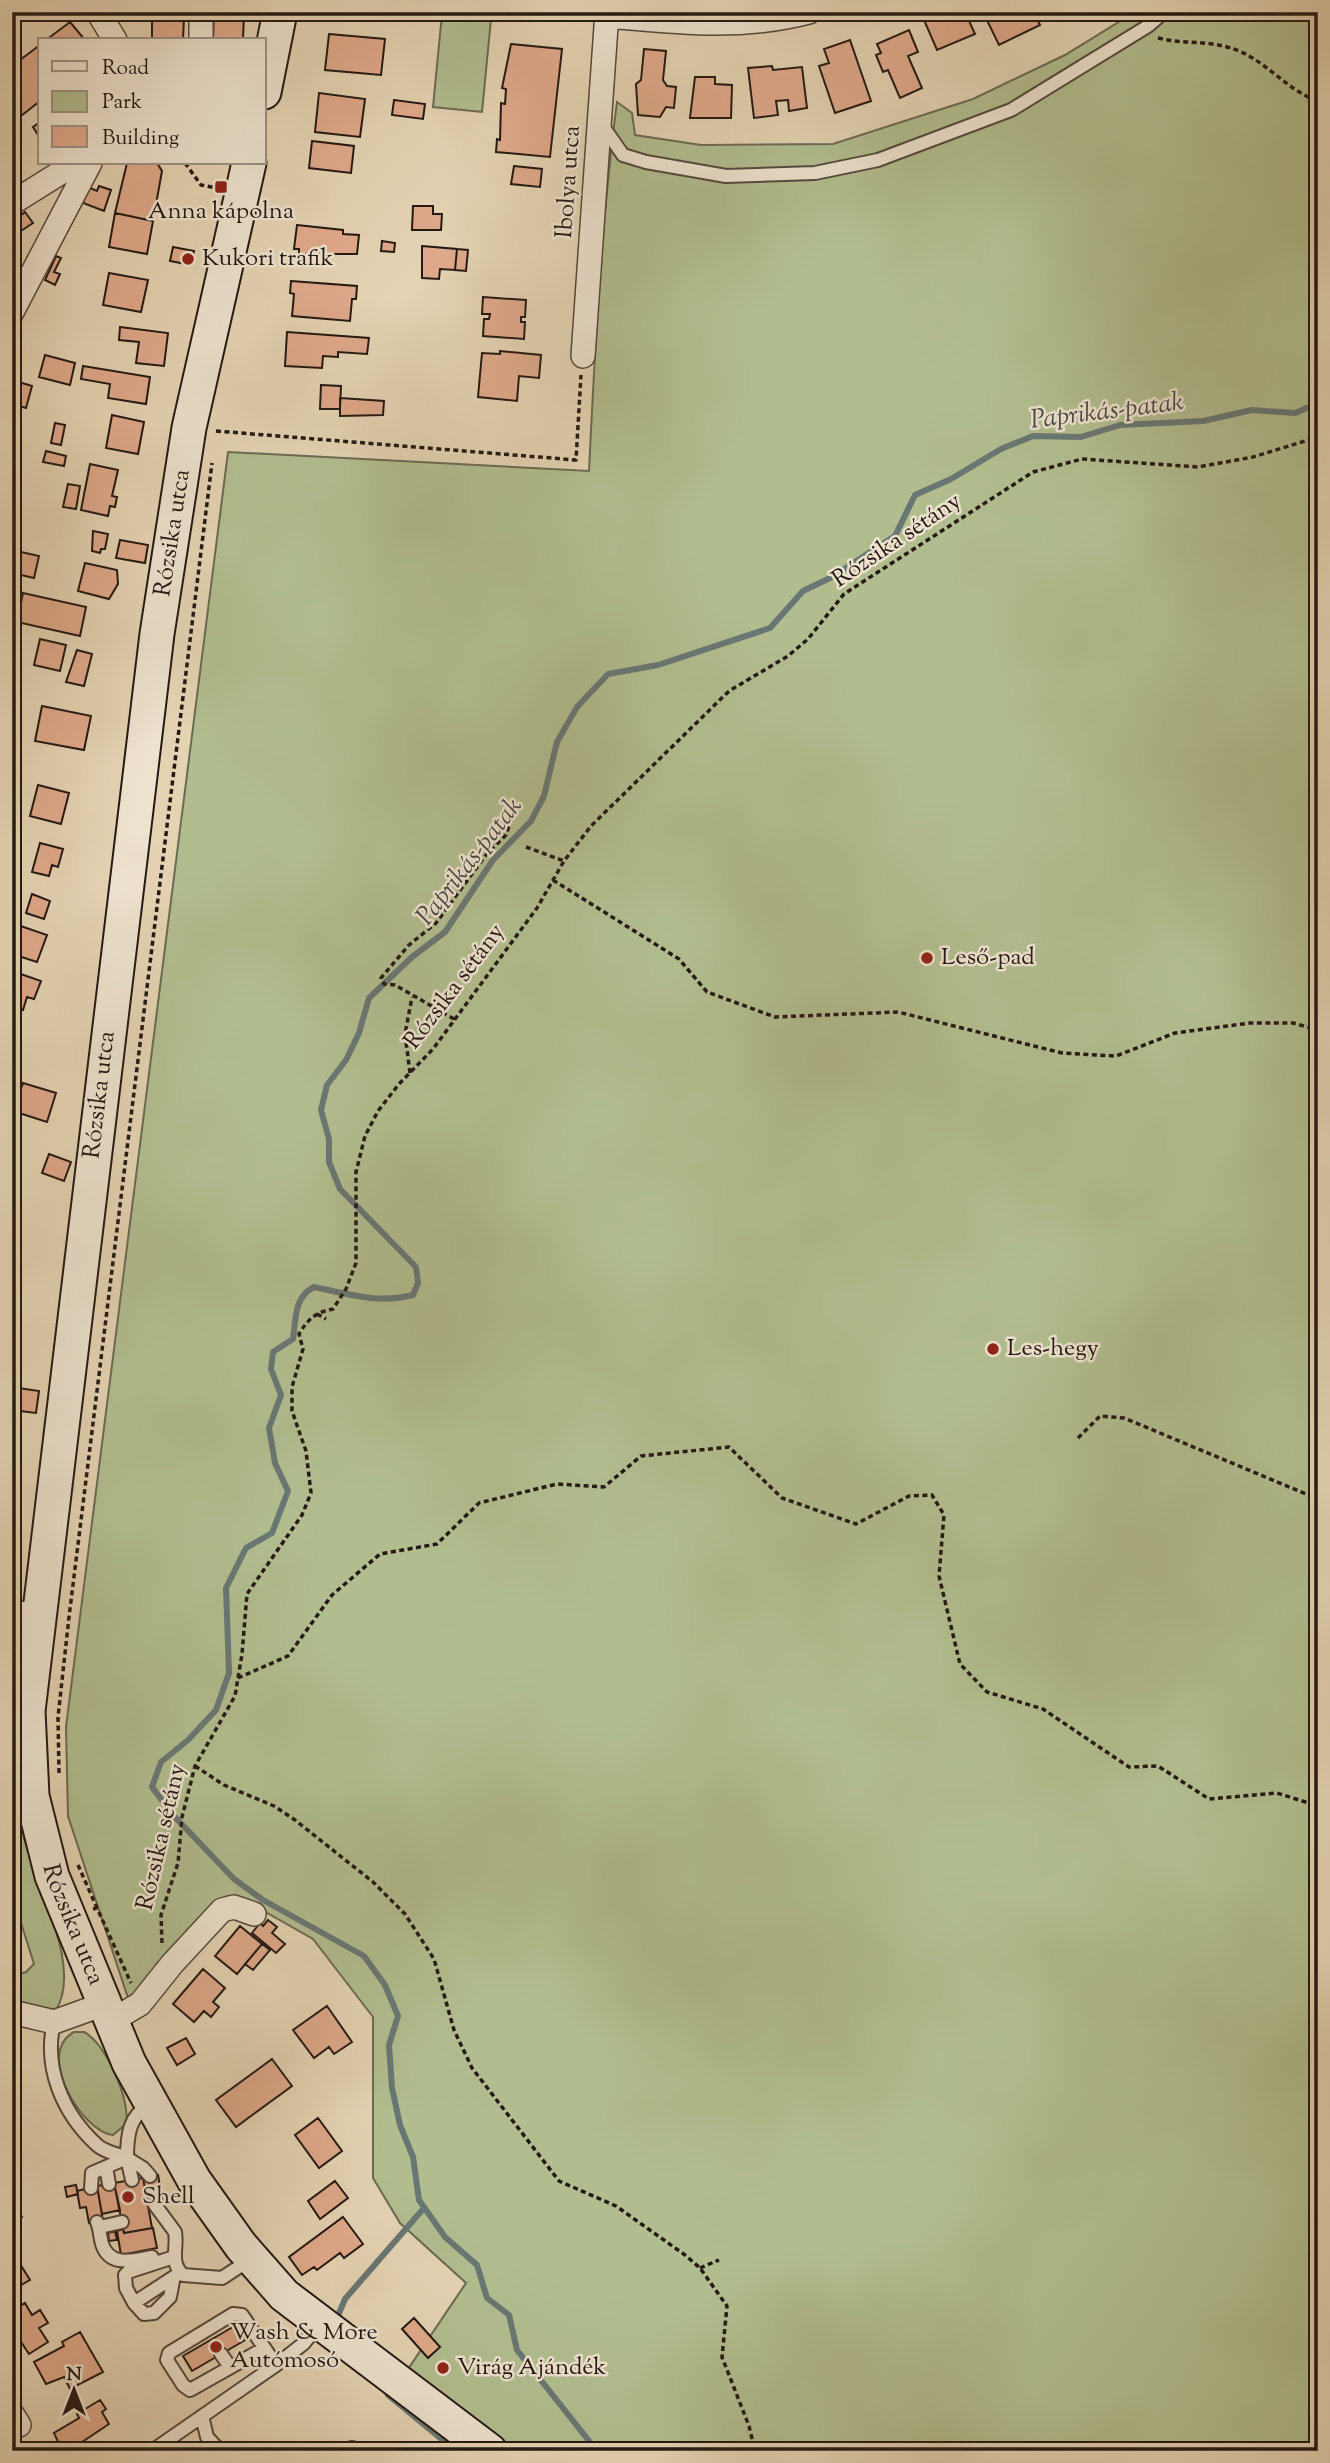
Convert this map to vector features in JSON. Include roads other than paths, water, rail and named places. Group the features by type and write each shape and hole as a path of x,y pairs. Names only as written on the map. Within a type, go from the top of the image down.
{"main road":[{"path":"266,82 280,12"},
{"name":"Rózsika utca","path":"249,164 189,429 137,788 25,1614 32,1796 52,1876 107,2012 150,2105 210,2205 251,2259 284,2295 490,2451"}],"street":[{"path":"98,12 114,38"},
{"path":"201,12 201,38"},
{"path":"607,14 697,24 770,22 809,12"},
{"name":"Ibolya utca","path":"583,356 607,14"},
{"path":"14,198 74,164"},
{"path":"12,312 89,164"},
{"path":"12,2012 54,2022 140,2004 172,1964 222,1910 234,1907 254,1914"}],"lane":[{"path":"599,122 622,155 646,162 726,176 815,173 878,160 1011,110 1148,26 1164,12"},
{"path":"54,2022 50,2041 51,2074 68,2108 98,2147 127,2158 150,2176"},
{"path":"132,2180 127,2158 133,2120 137,2112 150,2105"},
{"path":"91,2188 92,2173 127,2158"},
{"path":"106,2167 109,2184"},
{"path":"155,2211 175,2232 173,2255 176,2277 170,2297 154,2313 144,2314 125,2288 125,2275 133,2269 173,2255"},
{"path":"118,2219 98,2225 103,2248 116,2260 173,2255"},
{"path":"134,2303 176,2277 222,2278 251,2259"},
{"path":"264,2349 190,2390 183,2385 167,2360 169,2353 209,2334 233,2314 242,2315 275,2365"},
{"path":"152,2451 275,2365 323,2325"},
{"path":"221,2354 230,2367"},
{"path":"202,2416 207,2437 220,2451"},
{"path":"342,2451 352,2448 363,2451"}],"waterway":[{"name":"Paprikás-patak","path":"597,2451 517,2350 509,2315 487,2298 477,2265 445,2237 419,2200 413,2157 400,2125 392,2088 389,2045 398,2016 385,1985 364,1956 263,1900 234,1879 172,1814 152,1787 161,1762 188,1740 216,1710 229,1673 226,1588 246,1548 272,1533 288,1491 275,1463 269,1428 281,1395 271,1369 273,1352 293,1339 299,1302 307,1291 314,1287 388,1299 413,1295 418,1283 416,1267 340,1189 329,1162 329,1139 321,1110 327,1085 346,1060 359,1033 369,998 412,957 445,932 493,860 531,821 544,796 557,742 577,707 608,674 658,665 770,628 803,591 832,577 895,536 915,495 951,479 1001,449 1033,436 1081,437 1120,425 1203,421 1252,410 1295,413 1318,403"},
{"path":"337,2318 345,2299 424,2208"},
{"path":"388,2395 456,2451"}],"place":[{"name":"Anna kápolna","path":"221,187"},
{"name":"Kukori trafik","path":"188,259"},
{"name":"Leső-pad","path":"927,958"},
{"name":"Les-hegy","path":"993,1349"},
{"name":"Shell","path":"128,2197"},
{"name":"Wash & More Autómosó","path":"216,2347"},
{"name":"Virág Ajándék","path":"443,2368"}]}
